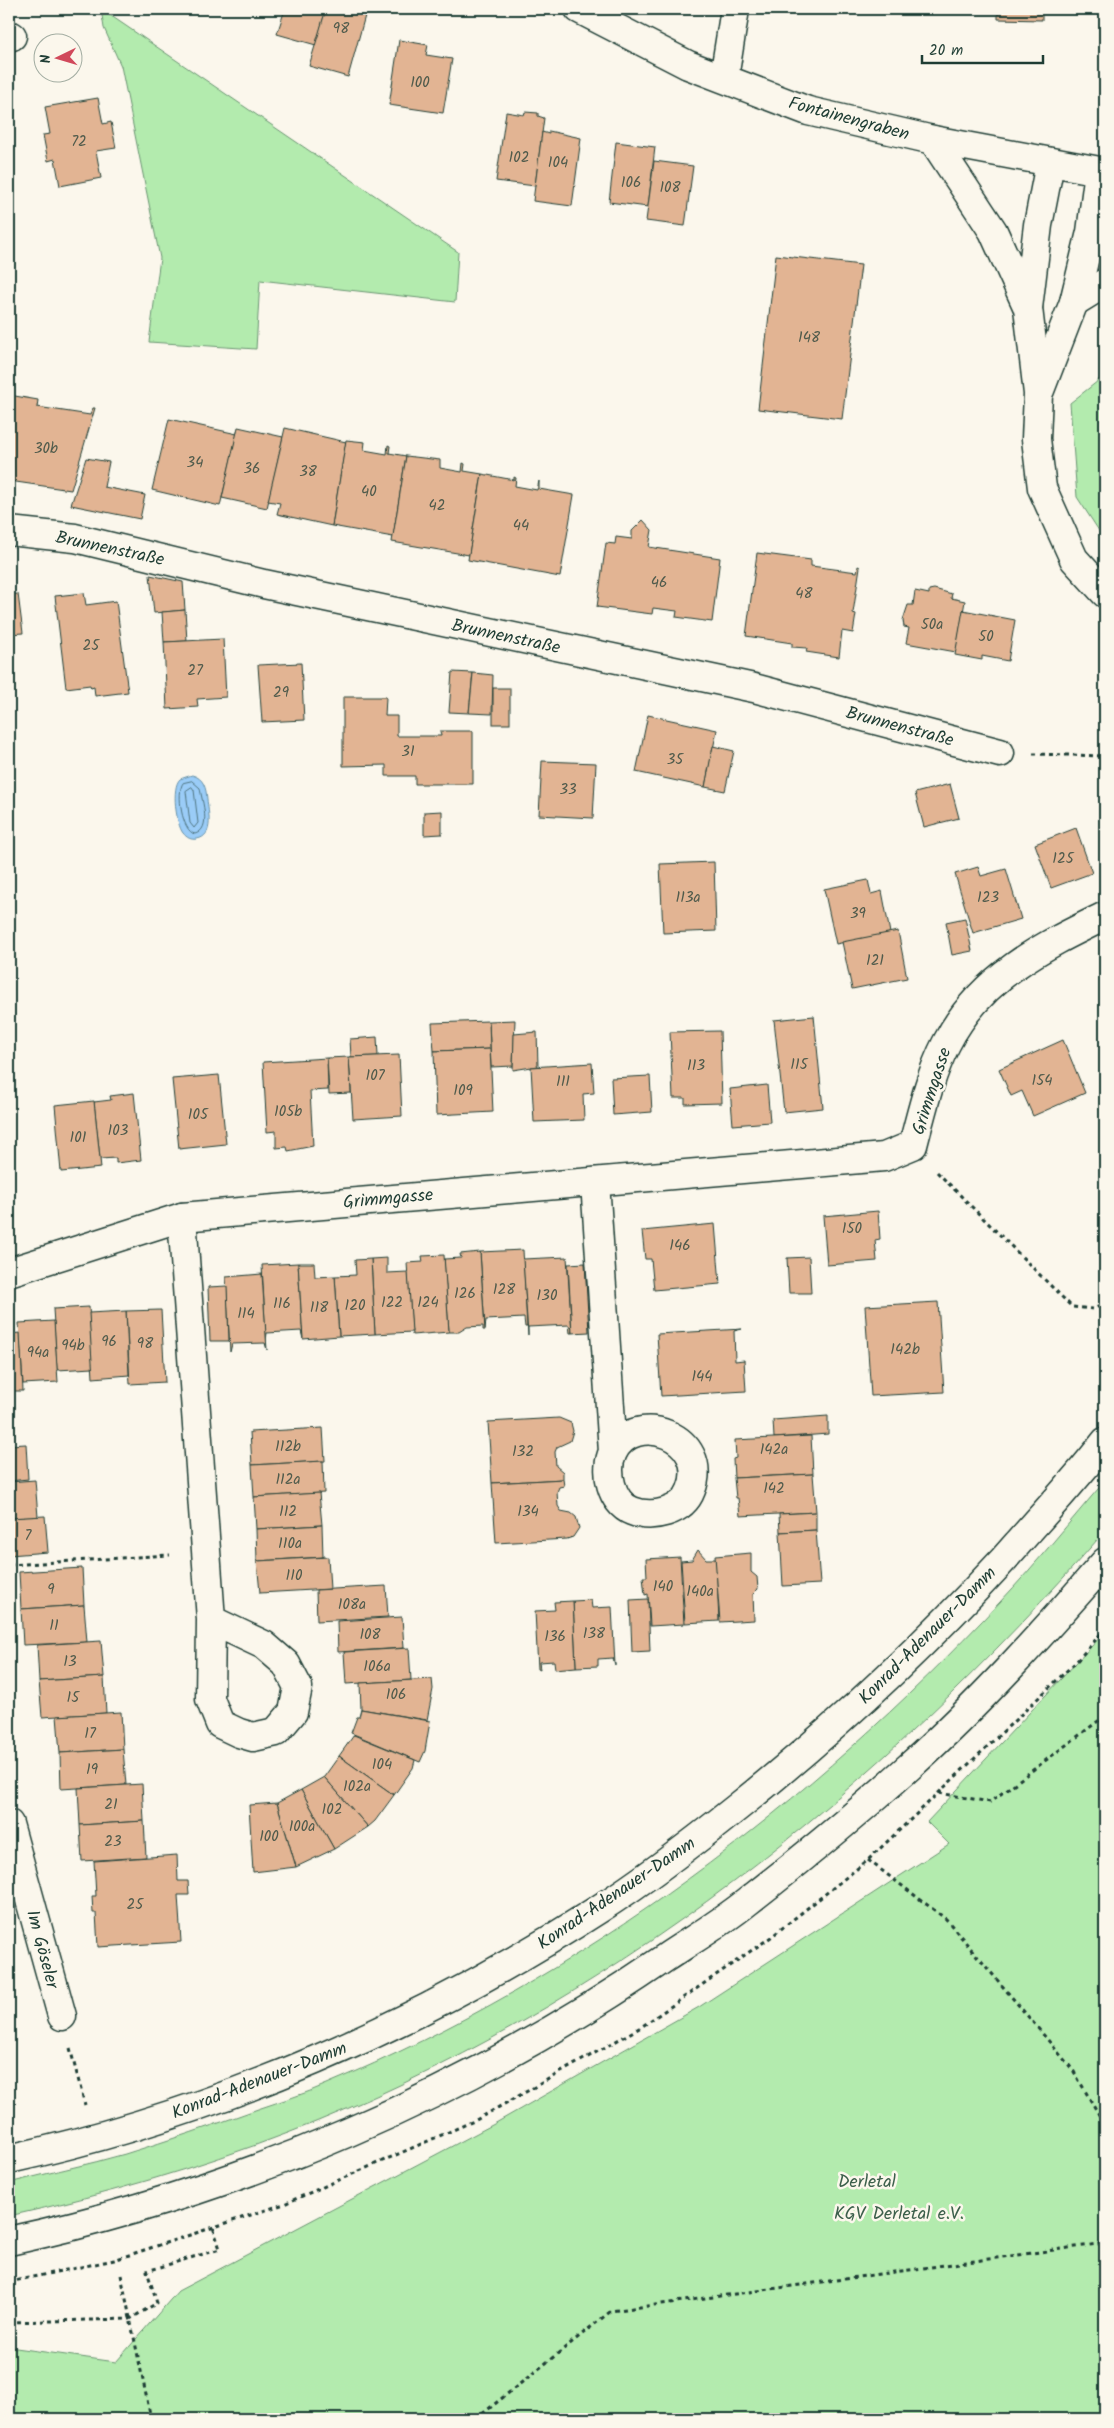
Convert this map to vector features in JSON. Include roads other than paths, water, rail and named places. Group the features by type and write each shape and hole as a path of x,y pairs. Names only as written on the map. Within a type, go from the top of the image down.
{"street":[{"name":"Fontainengraben","path":"579,9 688,64 808,111 932,140 1102,172"},
{"path":"724,78 735,9"},
{"path":"932,140 993,231 1028,308"},
{"path":"1050,163 1038,225 1028,308 1038,394 1036,439 1042,488 1074,559 1105,593"},
{"path":"1038,394 1074,302 1091,232 1102,172"},
{"path":"1074,302 1105,283"},
{"name":"Brunnenstraße","path":"9,531 75,538 274,586 754,688 1000,753"},
{"name":"Grimmgasse","path":"9,1272 182,1217 363,1200 884,1157 913,1145 928,1092 945,1045 966,1010 1005,971 1049,943 1105,916"},
{"path":"595,1182 613,1452"},
{"path":"182,1217 211,1620"},
{"name":"Konrad-Adenauer-Damm","path":"9,2159 201,2105 368,2038 468,1986 602,1908 701,1837 798,1758 875,1690 957,1610 1076,1479 1105,1442"},
{"path":"9,2241 57,2230 214,2185 294,2155 408,2107 544,2035 599,2003 745,1904 908,1767 984,1695 1105,1562"},
{"name":"Im Göseler","path":"9,1824 62,2016"}],"water":[{"path":"192,775 199,778 204,784 209,817 206,833 203,837 197,839 189,838 180,828 175,797 177,783 180,779"}],"park label":[{"name":"Derletal","path":"867,2181"},
{"name":"KGV Derletal e.V.","path":"899,2213"}]}
